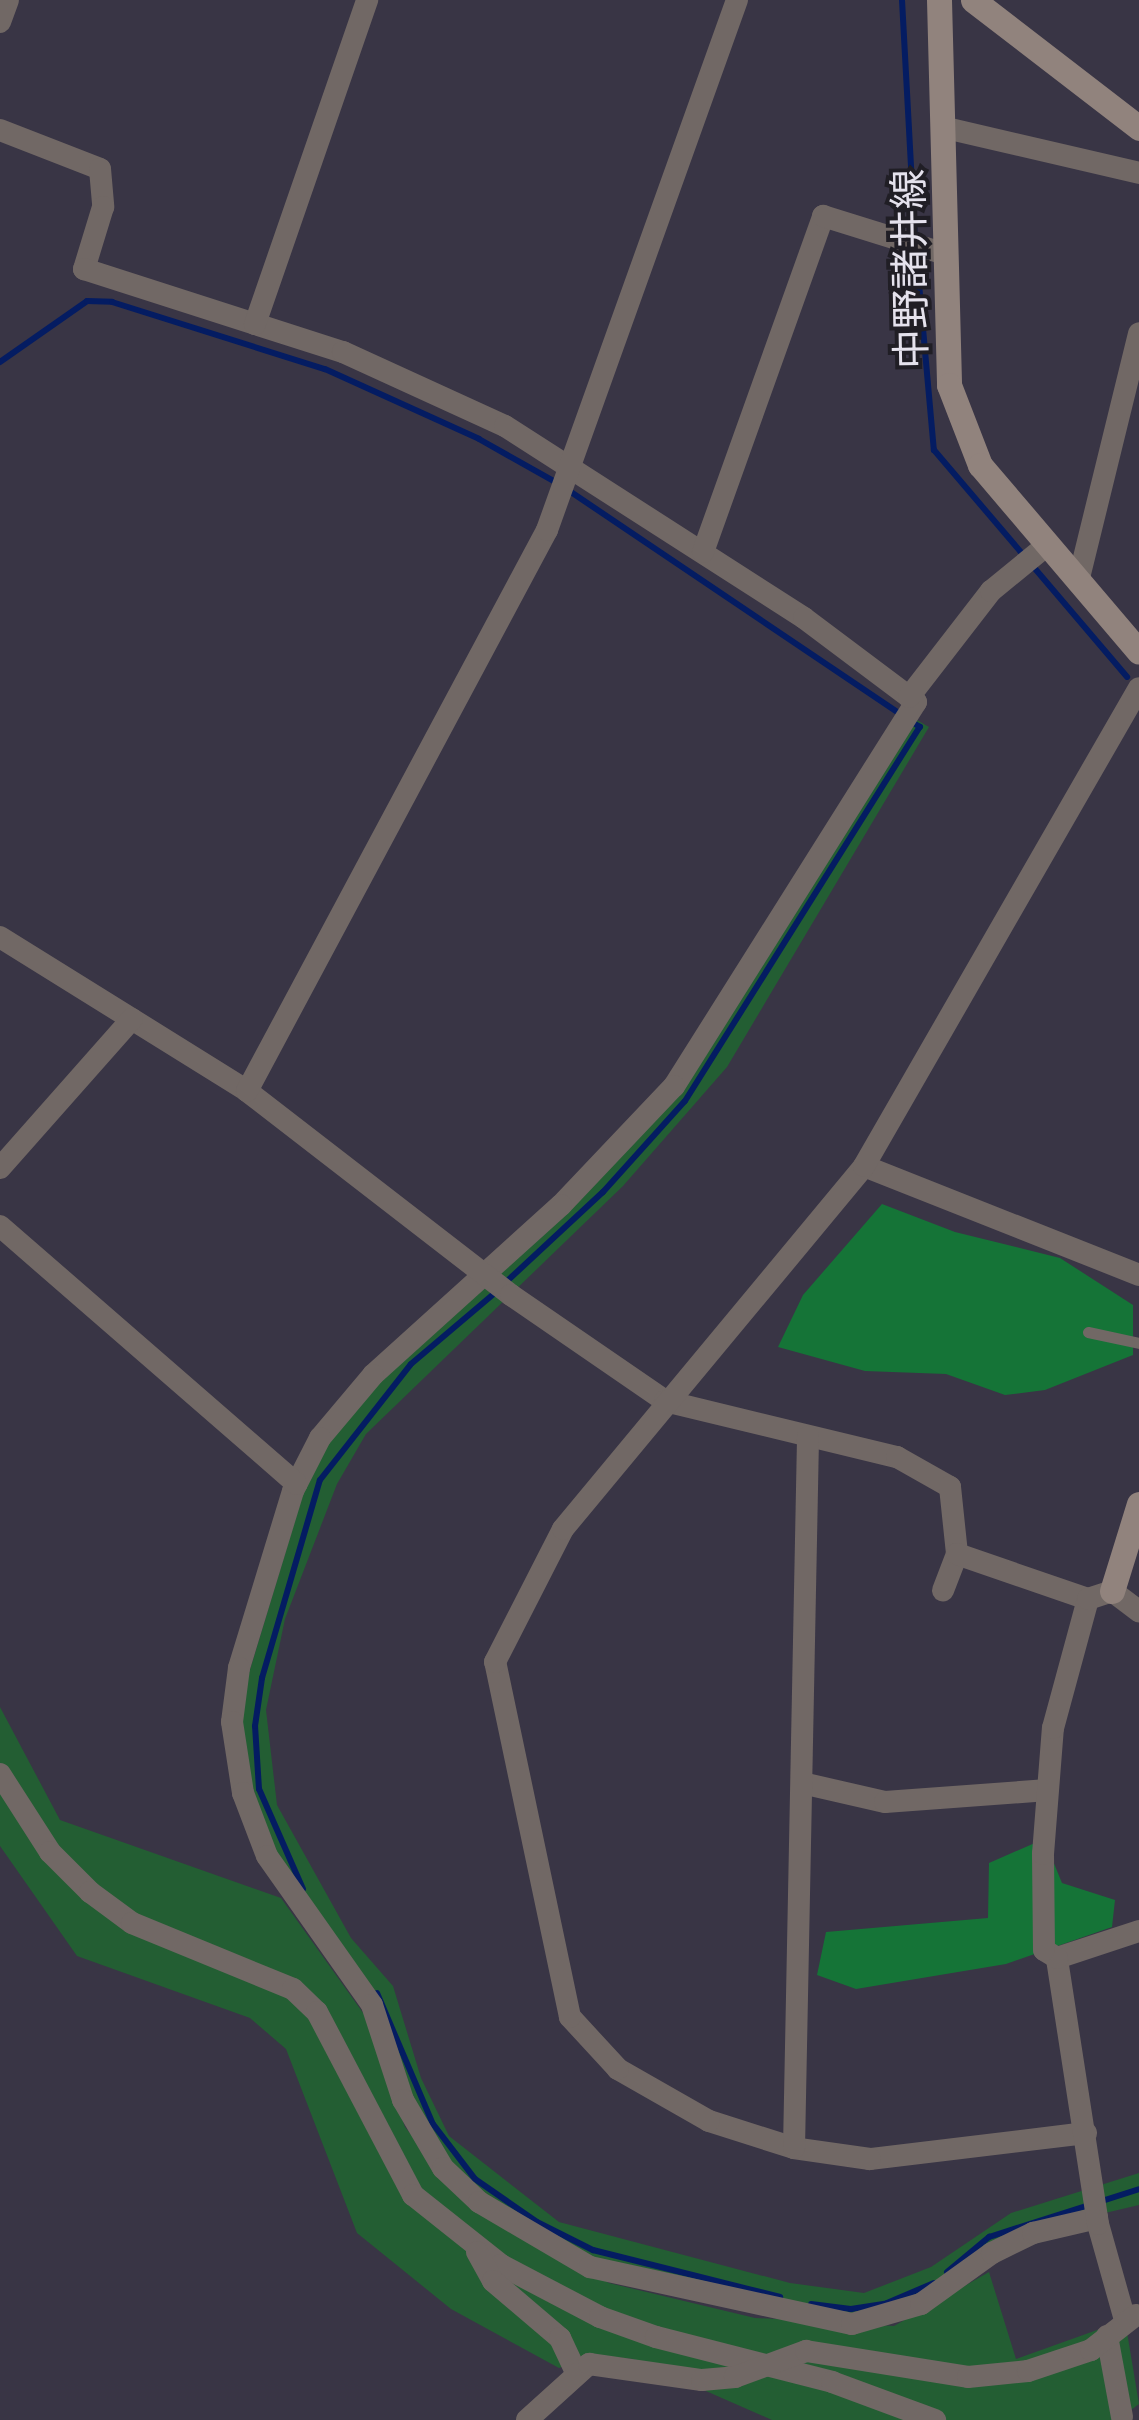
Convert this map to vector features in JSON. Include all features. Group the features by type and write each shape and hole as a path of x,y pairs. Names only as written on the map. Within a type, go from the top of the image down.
{"main road":[{"name":"中野諸井線","path":"939,0 946,128 949,385 980,465 1139,652"},
{"path":"973,0 1139,128"},
{"path":"1100,1595 1139,1504"}],"street":[{"path":"0,22 8,0"},
{"path":"255,324 367,0"},
{"path":"247,1091 547,530 574,466 737,0"},
{"path":"946,128 1139,173"},
{"path":"0,130 100,169 103,207 84,269 255,324 436,392 574,466 704,552 916,702 682,1075 561,1205 483,1272 347,1401 297,1484 240,1658 232,1722 243,1793 286,1890 372,2005 422,2136 443,2168 479,2202 590,2267 852,2324 922,2304 992,2253 1033,2233 1097,2218"},
{"path":"704,552 823,216 945,254"},
{"path":"1078,582 1139,333"},
{"path":"909,697 991,591 1046,546"},
{"path":"1086,2133 870,2159 794,2148 709,2121 618,2069 570,2017 496,1662 564,1529 608,1480 664,1401 864,1166 1139,688"},
{"path":"0,937 247,1091 511,1294 664,1401 897,1457 950,1487 957,1554 944,1590"},
{"path":"0,1168 132,1019"},
{"path":"864,1166 1139,1275"},
{"path":"0,1226 297,1484"},
{"path":"794,2148 808,1436"},
{"path":"957,1554 1100,1595 1139,1611"},
{"path":"527,2420 589,2364 702,2380 735,2377 806,2350 968,2377 1028,2371 1091,2350 1132,2317 1097,2218 1057,1958 1044,1950 1053,1728 1100,1595"},
{"path":"0,1774 50,1852 90,1892 132,1922 278,1981 317,2012 413,2195 472,2245 600,2317 874,2394 935,2420"},
{"path":"802,1784 885,1802 1048,1790"},
{"path":"1057,1958 1139,1930"},
{"path":"472,2245 493,2281 560,2338 576,2374"},
{"path":"1107,2336 1122,2416"}],"lane":[{"path":"1088,1332 1139,1343"}],"green space":[{"path":"908,715 929,727 727,1067 623,1186 366,1434 337,1484 285,1619 266,1710 277,1805 351,1938 393,1986 421,2078 449,2136 559,2222 790,2283 864,2293 931,2267 1011,2213 1139,2173 1139,2205 1033,2230 862,2324 894,2326 989,2272 1016,2359 1125,2320 1139,2404 1118,2420 772,2420 633,2359 596,2355 559,2368 451,2309 357,2233 286,2049 250,2018 77,1956 0,1846 0,1707 60,1820 281,1898 366,2017 405,2127 466,2204 609,2283 755,2318 835,2322 592,2263 448,2172 384,2038 284,1885 233,1726 320,1438 674,1086"},
{"path":"882,1204 955,1232 1060,1258 1133,1305 1133,1355 1045,1390 1005,1395 946,1374 865,1371 778,1347 803,1295"},
{"path":"1044,1839 1062,1883 1115,1900 1112,1927 1006,1964 856,1989 817,1975 826,1932 988,1918 989,1863"}],"waterway":[{"path":"902,0 915,238"},
{"path":"916,250 934,450 1127,677"},
{"path":"0,362 87,301 112,302 325,369 479,439 557,483"},
{"path":"568,490 902,715"},
{"path":"505,1283 603,1192 685,1101 920,727 912,722"},
{"path":"303,1889 259,1789 255,1726 262,1678 320,1480 411,1364 496,1292"},
{"path":"377,1993 433,2124 475,2179 537,2222 593,2250 780,2297"},
{"path":"947,2272 989,2237 1139,2189"},
{"path":"811,2304 851,2309 887,2303 934,2283"}]}
